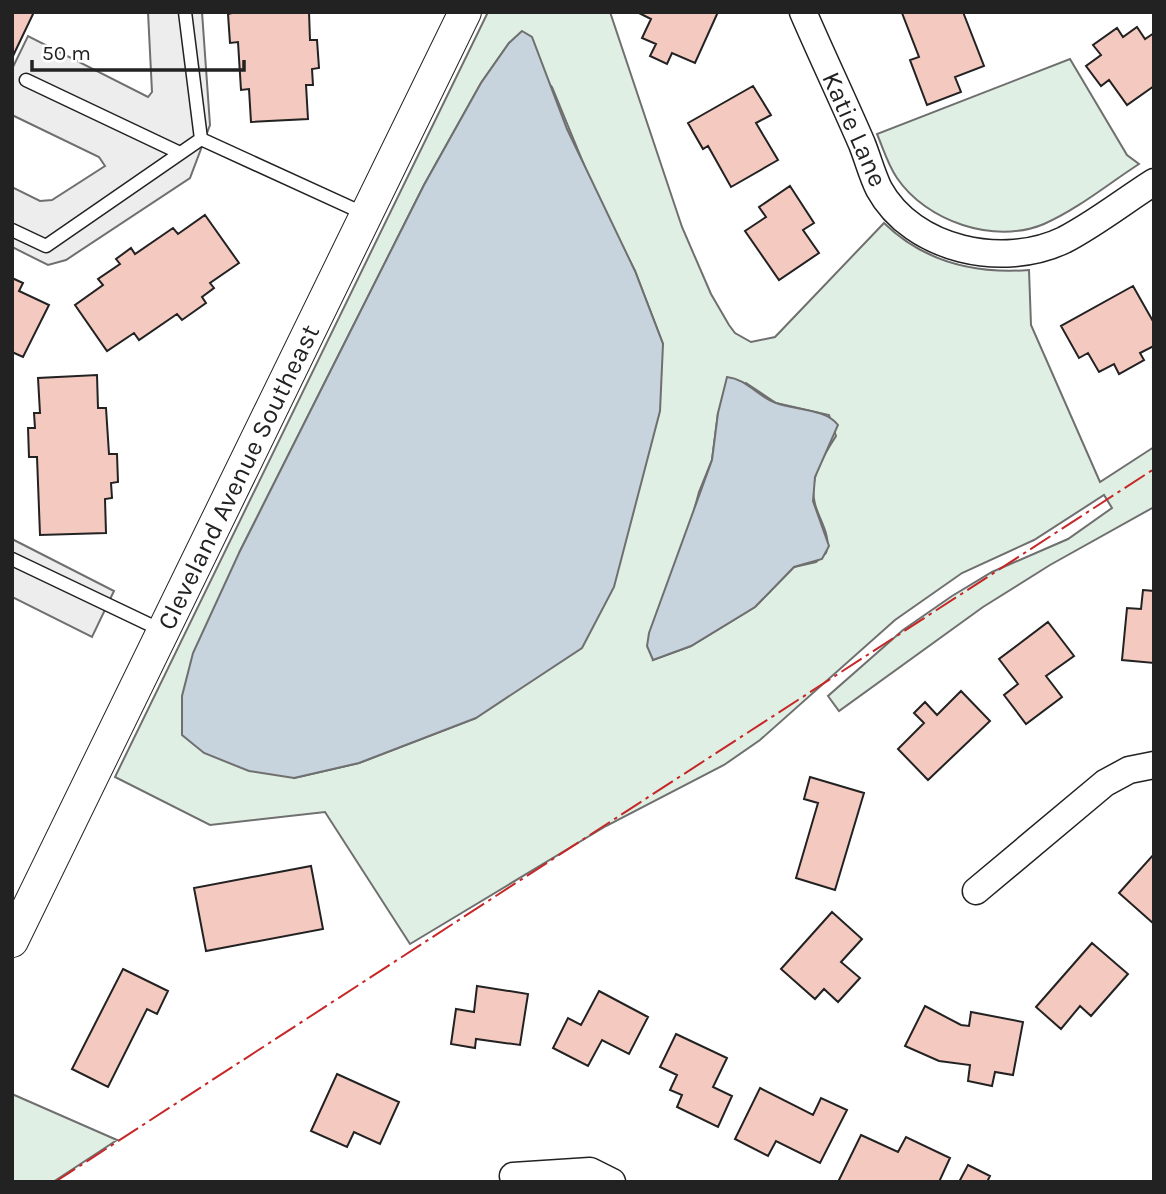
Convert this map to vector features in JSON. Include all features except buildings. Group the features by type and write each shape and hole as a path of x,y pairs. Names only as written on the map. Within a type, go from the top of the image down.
{"street":[{"name":"Cleveland Avenue Southeast","path":"12,941 465,12"},
{"name":"Katie Lane","path":"803,12 880,190 915,227 939,239 984,253 1007,255 1036,249 1064,240 1154,182"},
{"path":"976,891 1105,783 1129,770 1154,765"},
{"path":"513,1176 590,1171 612,1182"}],"lane":[{"path":"185,12 201,139"},
{"path":"26,80 180,153"},
{"path":"12,230 46,246 201,139"},
{"path":"201,139 366,215"},
{"path":"12,559 163,631"}],"green space":[{"path":"488,12 610,12 682,227 711,294 735,333 751,342 775,337 884,223 916,247 951,263 989,270 1029,270 1031,325 1100,482 1154,447 1154,507 1050,565 983,607 839,711 828,696 903,630 992,572 1068,539 1112,508 1104,495 1034,540 962,573 895,620 760,740 724,765 606,826 410,944 325,812 210,825 115,777","holes":["509,43 552,87 598,199 635,271 663,344 476,718 359,763 294,778 239,553 424,185 481,83","746,383 776,403 829,415 836,436 815,477 813,495 827,540 826,553 816,562 794,567 755,607 691,646 653,660 699,492 712,460 718,413"]},
{"path":"1070,59 1127,155 1139,164 1081,204 1057,218 1025,230 983,230 943,217 925,206 897,178 877,134"},
{"path":"12,1094 117,1140 53,1182 12,1182"}],"shaded area":[{"path":"148,12 202,12 210,125 190,178 66,260 48,265 12,247 12,187 40,201 52,200 105,166 99,157 12,115 12,69 28,36 148,97 152,92"},
{"path":"522,31 532,37 567,129 635,271 663,344 660,411 614,587 582,648 476,718 359,763 294,778 249,771 204,753 182,735 182,696 193,653 239,553 424,185 481,83 509,43"},
{"path":"727,377 741,381 770,400 818,413 838,425 815,477 813,501 829,546 822,559 794,567 755,607 691,646 653,660 647,646 649,633 712,460 718,413"},
{"path":"12,539 114,591 92,637 12,597"}],"power":[{"path":"55,1182 1154,469"}]}
